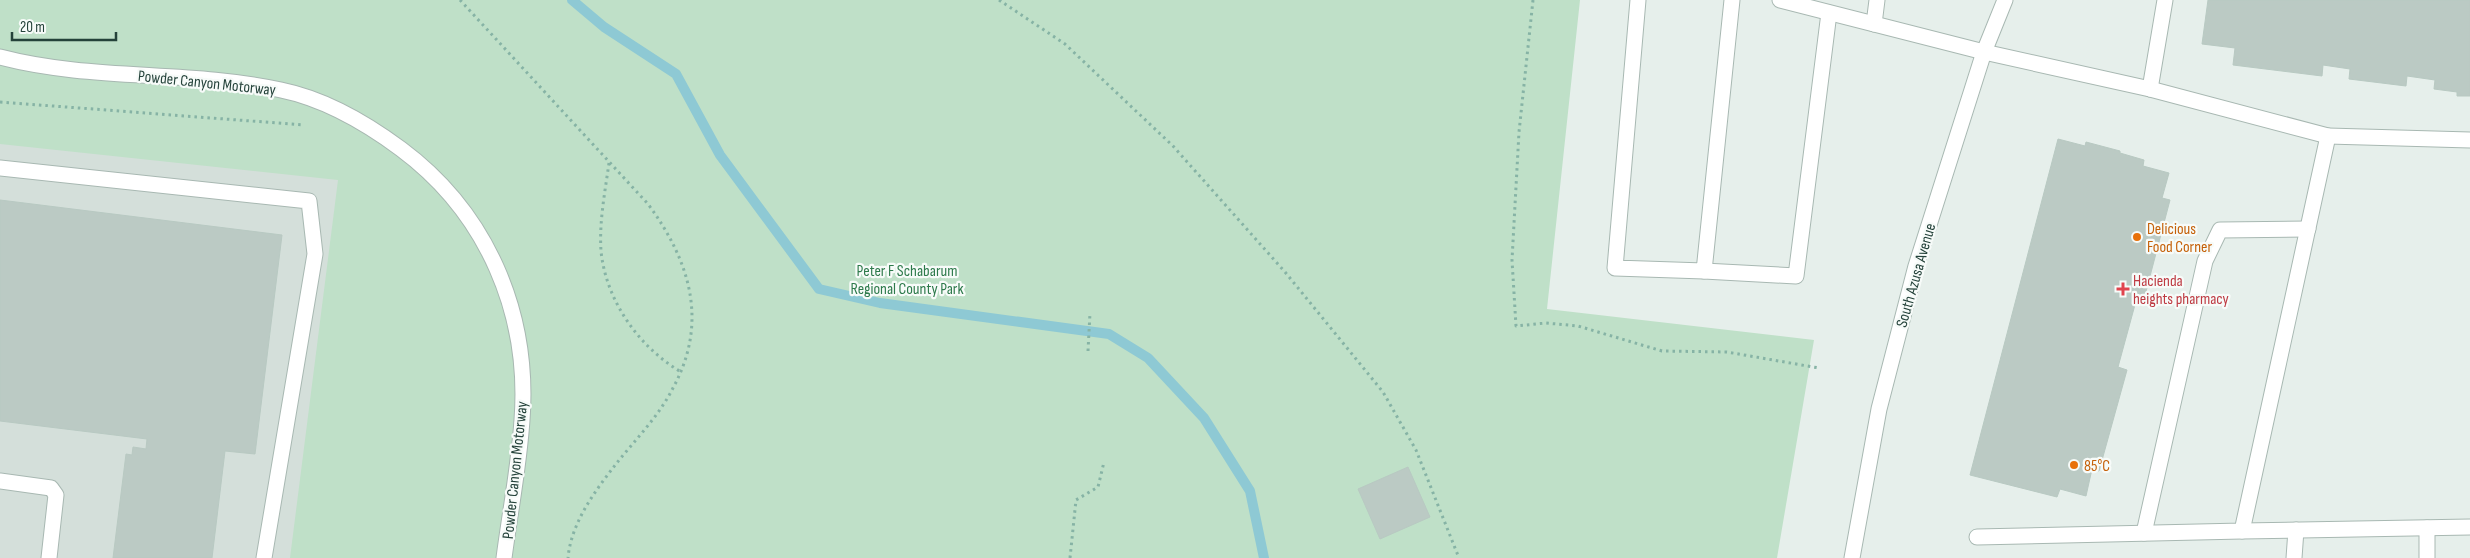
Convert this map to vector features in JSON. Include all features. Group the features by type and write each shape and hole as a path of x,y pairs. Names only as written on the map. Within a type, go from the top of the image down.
{"street":[{"path":"1638,0 1615,268 1704,270 1796,276 1830,13"},
{"path":"1704,270 1732,0"},
{"path":"1780,0 1984,52 2150,89 2328,136 2470,140"},
{"path":"1874,24 1877,0"},
{"name":"South Azusa Avenue","path":"1852,558 1879,410 1916,266 1984,52 2006,0"},
{"path":"2150,89 2165,0"},
{"name":"Powder Canyon Motorway","path":"0,56 45,66 245,83 283,90 311,98 377,130 439,180 459,203 495,263 516,329 521,359 522,418 504,558"},
{"path":"2242,531 2328,136"},
{"path":"0,168 310,201 315,254 264,558"},
{"path":"2144,533 2205,262 2220,230 2308,230"},
{"path":"0,481 51,488 56,495 49,558"},
{"path":"1977,537 2470,527"},
{"path":"2427,558 2428,528"},
{"path":"2294,558 2296,530"}],"path":[{"path":"460,0 609,162 662,223 674,242 683,265 690,292 692,328 689,351 681,372 656,414 590,499 576,529 568,558"},
{"path":"999,0 1065,44 1173,146 1285,272 1382,392 1416,450 1459,558"},
{"path":"1533,0 1519,132 1512,260 1516,326 1546,323 1578,326 1662,351 1727,352 1820,368"},
{"path":"0,102 310,125"},
{"path":"609,162 601,230 601,252 606,277 616,302 629,324 665,362 681,372"},
{"path":"1088,352 1090,312"},
{"path":"1070,558 1076,500 1098,487 1104,462"}],"shaded area":[{"path":"0,133 345,169 291,558 0,558"}],"green space":[{"name":"Peter F Schabarum Regional County Park","path":"0,0 1580,0 1547,309 1814,340 1777,558 290,558 338,180 0,144"}],"building":[{"path":"2208,0 2470,0 2470,96 2457,96 2457,92 2434,89 2435,80 2407,76 2406,86 2349,79 2350,69 2323,65 2322,76 2233,65 2235,48 2202,44"},
{"path":"2058,139 2085,146 2086,142 2120,151 2120,153 2144,160 2143,166 2169,173 2162,198 2170,200 2143,303 2136,301 2118,367 2127,370 2099,471 2092,469 2086,496 2060,489 2057,497 1970,475"},
{"path":"0,200 282,235 255,454 225,451 212,558 113,558 126,454 132,455 133,447 146,449 147,439 0,421"},
{"path":"1408,467 1430,517 1380,539 1358,489"}],"waterway":[{"path":"572,0 604,27 676,74 720,155 819,289 880,303 1109,334 1148,358 1204,418 1250,491 1264,558"}],"place":[{"name":"Delicious Food Corner","path":"2137,237"},
{"name":"Hacienda heights pharmacy","path":"2123,289"},
{"name":"85°C","path":"2074,465"}]}
